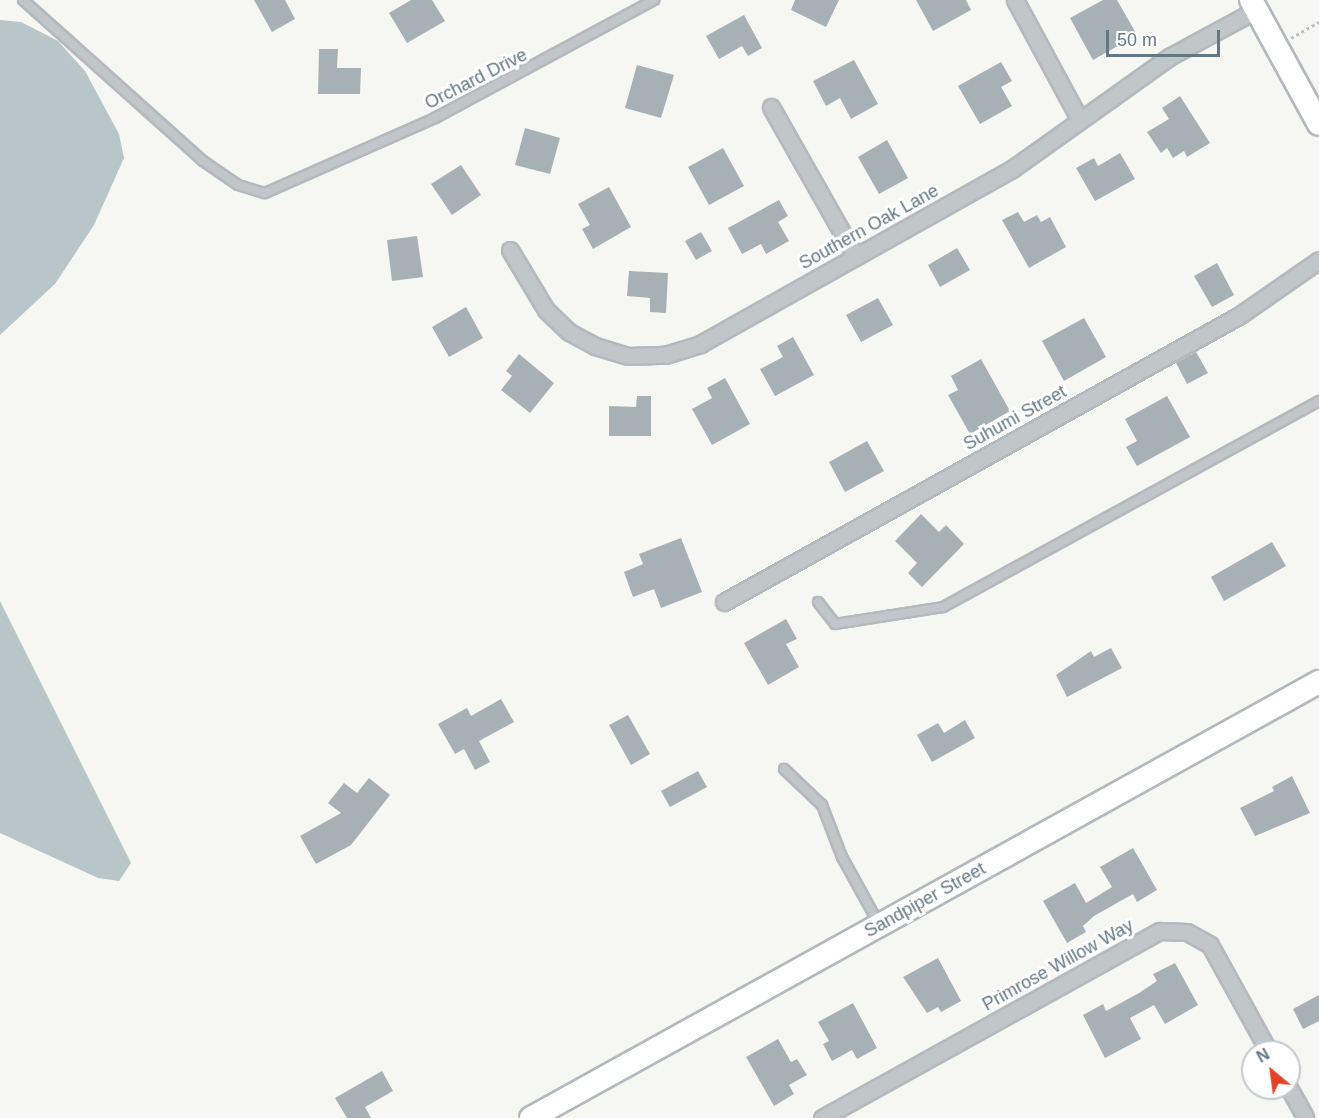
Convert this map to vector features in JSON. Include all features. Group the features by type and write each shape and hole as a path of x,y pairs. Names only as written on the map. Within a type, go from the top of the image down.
{"street":[{"path":"1015,0 1080,120"},
{"path":"1254,5 1319,124"},
{"name":"Southern Oak Lane","path":"510,250 546,310 569,332 595,346 628,356 665,355 699,344 1012,169 1169,57 1254,5"},
{"path":"771,107 856,257"},
{"name":"Suhumi Street","path":"724,602 1240,315 1319,260"},
{"name":"Sandpiper Street","path":"531,1118 1319,682"},
{"name":"Primrose Willow Way","path":"822,1118 1160,931 1187,932 1210,945 1262,1040"},
{"path":"1296,1100 1305,1117"}],"lane":[{"name":"Orchard Drive","path":"23,0 203,161 238,185 265,193 435,118 654,0"},
{"path":"819,602 835,624 943,607 1319,401"},
{"path":"784,769 822,805 843,856 880,925"}],"path":[{"path":"1277,47 1319,22"}],"shaded area":[{"path":"0,20 21,22 58,41 85,71 119,134 124,158 94,225 55,284 0,335"},
{"path":"0,601 131,863 119,881 98,878 0,833"}],"building":[{"path":"254,0 285,0 295,19 272,32"},
{"path":"411,0 432,0 445,21 407,43 389,13"},
{"path":"795,0 839,0 826,27 791,10"},
{"path":"916,0 966,0 971,10 933,31"},
{"path":"1103,0 1117,0 1137,35 1093,60 1070,18"},
{"path":"744,15 762,48 748,56 742,46 719,59 706,36"},
{"path":"319,49 338,49 337,68 361,68 360,94 318,94"},
{"path":"854,60 878,104 851,119 840,98 826,106 813,81"},
{"path":"1001,62 1012,81 1001,87 1012,106 980,124 958,86"},
{"path":"637,65 674,75 661,118 625,108"},
{"path":"1180,96 1210,143 1187,157 1184,151 1173,158 1167,148 1161,153 1147,132 1169,119 1162,108"},
{"path":"525,128 560,138 550,174 515,165"},
{"path":"887,140 908,178 879,194 858,157"},
{"path":"723,148 744,186 709,205 688,167"},
{"path":"1120,153 1135,179 1095,201 1076,168 1094,158 1098,166"},
{"path":"461,165 481,195 452,215 431,184"},
{"path":"609,187 631,227 593,249 582,229 590,225 578,204"},
{"path":"779,200 788,216 778,222 789,241 766,254 761,244 742,254 728,228"},
{"path":"1018,212 1024,222 1037,215 1041,222 1050,217 1066,247 1029,268 1002,220"},
{"path":"701,232 712,251 696,260 685,241"},
{"path":"417,236 423,277 392,281 387,240"},
{"path":"957,248 970,270 940,287 928,265"},
{"path":"1217,263 1234,295 1212,307 1194,276"},
{"path":"629,271 668,273 666,313 650,312 650,298 627,296"},
{"path":"878,298 893,325 861,342 846,315"},
{"path":"466,307 483,338 449,357 432,327"},
{"path":"1084,318 1106,357 1064,381 1042,341"},
{"path":"793,337 814,375 775,396 760,369 783,357 777,346"},
{"path":"1196,352 1208,373 1187,384 1176,363"},
{"path":"519,354 554,383 530,413 501,390 512,376 506,371"},
{"path":"981,359 1010,411 970,434 948,395 958,390 951,376"},
{"path":"725,378 750,424 712,445 692,409 712,398 707,388"},
{"path":"637,396 651,396 651,436 609,436 609,406 636,407"},
{"path":"1167,396 1190,437 1137,466 1126,447 1137,441 1125,419"},
{"path":"867,441 884,471 845,492 829,462"},
{"path":"921,514 939,532 946,525 964,544 922,587 908,573 917,563 895,541"},
{"path":"681,538 702,592 661,608 654,589 633,597 624,572 643,564 639,554"},
{"path":"1272,542 1286,566 1224,601 1211,577"},
{"path":"786,619 797,639 786,644 799,667 768,685 744,643"},
{"path":"1111,648 1122,668 1067,697 1056,675 1091,651 1094,657"},
{"path":"501,699 514,722 479,741 490,762 475,770 464,749 455,754 438,724 467,708 471,716"},
{"path":"628,715 650,754 631,765 609,725"},
{"path":"965,720 975,738 932,762 917,735 938,723 944,733"},
{"path":"698,771 707,787 670,807 661,791"},
{"path":"1292,776 1310,813 1255,836 1240,808 1274,791 1272,787"},
{"path":"369,778 390,795 351,845 316,864 300,836 341,813 328,803 344,783 357,793"},
{"path":"1133,848 1157,890 1137,902 1133,894 1094,916 1083,926 1086,932 1067,943 1043,901 1075,883 1086,903 1112,887 1100,867"},
{"path":"938,958 961,1001 941,1012 938,1007 927,1013 903,977"},
{"path":"1175,963 1198,1005 1165,1024 1154,1005 1130,1018 1141,1039 1105,1058 1083,1015 1103,1004 1106,1011 1139,993 1157,981 1153,974"},
{"path":"1319,995 1319,1021 1303,1029 1293,1009"},
{"path":"853,1003 877,1048 857,1059 852,1050 832,1061 823,1044 829,1041 818,1022"},
{"path":"778,1039 791,1062 797,1059 807,1075 789,1085 794,1094 774,1106 746,1057"},
{"path":"382,1071 393,1091 365,1107 371,1118 347,1118 335,1098"}]}
